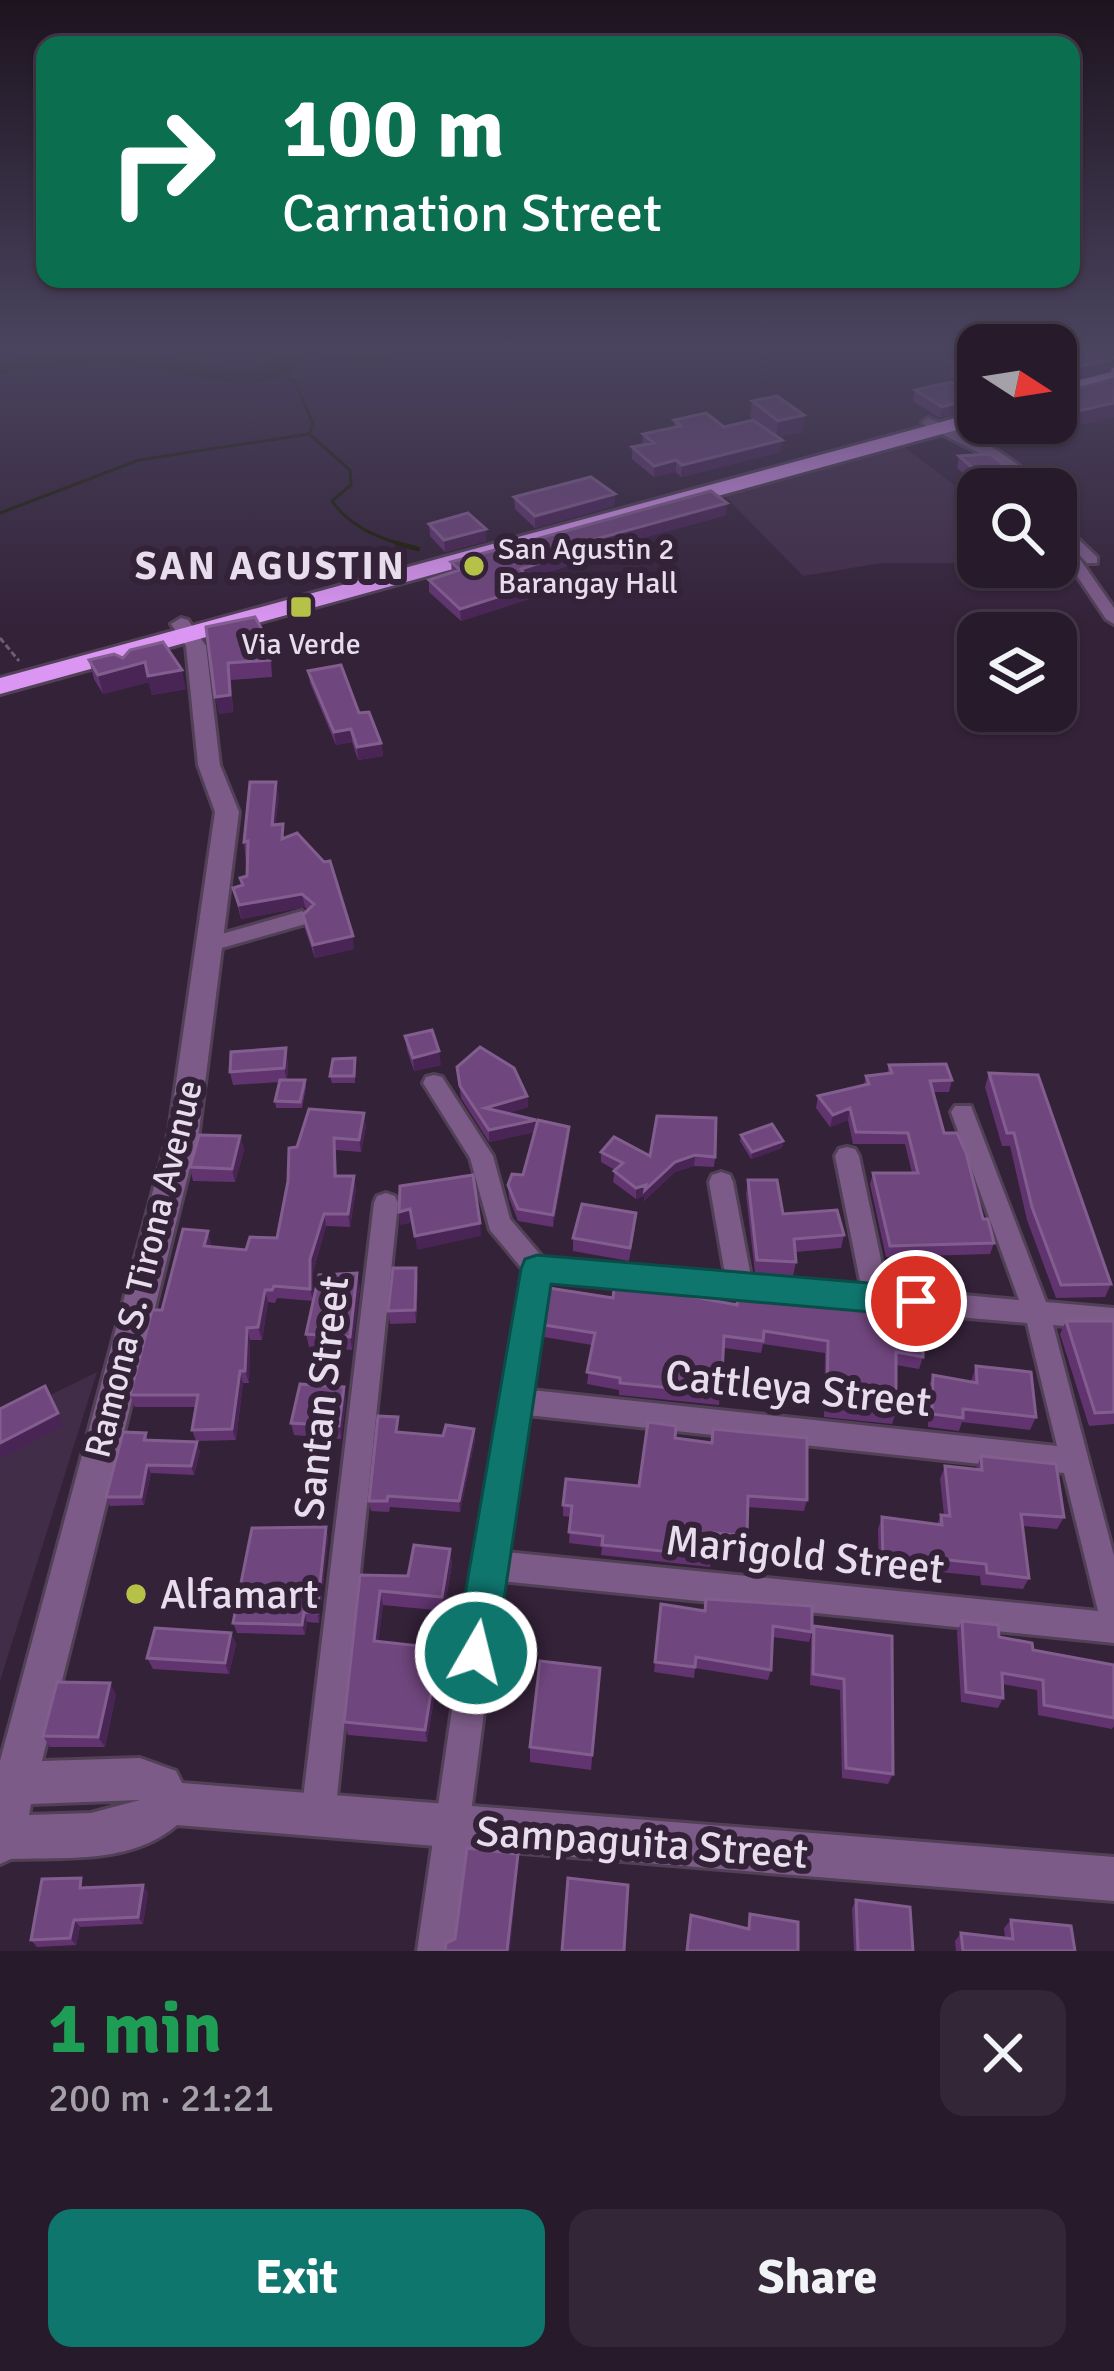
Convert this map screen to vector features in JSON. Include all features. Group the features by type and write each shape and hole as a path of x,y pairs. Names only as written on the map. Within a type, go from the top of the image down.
{"highway":[{"path":"11,670 496,548 583,518 872,440"},
{"path":"0,686 121,661 184,629"}],"street":[{"path":"965,440 1016,468"},
{"path":"1077,544 1092,560"},
{"path":"1077,566 1114,619"},
{"path":"1091,587 1114,587"},
{"name":"Ramona S. Tirona Avenue","path":"0,1840 184,1131 227,812 209,765 196,646 184,629"},
{"path":"211,944 302,918"},
{"path":"434,1083 481,1156 499,1223 537,1269 1114,1319"},
{"path":"964,1112 1037,1312 1114,1614"},
{"path":"847,1156 875,1298"},
{"path":"721,1182 740,1286"},
{"name":"Santan Street","path":"318,1816 386,1203"},
{"path":"435,1951 488,1565 537,1269"},
{"name":"Cattleya Street","path":"515,1401 1072,1461"},
{"name":"Marigold Street","path":"488,1565 1114,1628"},
{"name":"Sampaguita Street","path":"14,1783 140,1779 161,1786 170,1803 1114,1879"},
{"path":"0,1840 130,1828 155,1820 170,1803"}],"path":[{"path":"0,638 11,670"}],"shaded area":[{"path":"904,447 957,487 957,563 882,563 803,576 724,495"},
{"path":"97,1372 0,1681 0,1420"}],"building":[{"path":"650,440 782,440 682,465 676,460 654,466 632,447 654,443"},
{"path":"990,454 1008,468 973,468 959,456"},
{"path":"591,477 615,494 535,516 514,497"},
{"path":"711,491 727,503 563,548 570,553 521,569 532,586 460,609 429,580 460,570 451,562 499,549 514,563 522,563 527,554 518,544"},
{"path":"468,513 486,529 444,540 429,524"},
{"path":"255,617 270,644 270,660 228,663 230,695 215,697 206,627"},
{"path":"163,642 182,670 148,676 145,662 98,675 89,660 114,654 123,658 130,650"},
{"path":"341,665 359,713 369,712 381,743 357,747 351,729 334,732 308,671"},
{"path":"250,782 276,782 272,825 283,824 282,839 297,833 324,862 330,861 353,936 313,945 303,915 314,904 302,894 239,905 233,888 243,885 240,878 247,876 248,841 244,842"},
{"path":"432,1030 439,1051 413,1058 405,1036"},
{"path":"480,1047 514,1068 527,1096 485,1108 536,1120 489,1130 460,1086 457,1067"},
{"path":"286,1048 284,1068 230,1072 231,1052"},
{"path":"355,1058 354,1076 330,1076 333,1059"},
{"path":"946,1064 952,1080 930,1081 944,1133 957,1133 966,1153 994,1243 890,1246 873,1173 918,1173 908,1133 856,1132 850,1108 833,1115 818,1096 869,1084 866,1076 892,1073 889,1065"},
{"path":"989,1073 1038,1075 1111,1284 1061,1285 1032,1207 1014,1133 1007,1133"},
{"path":"280,1080 305,1080 300,1102 275,1101"},
{"path":"309,1109 364,1113 359,1140 334,1138 335,1176 354,1176 348,1214 324,1214 310,1259 310,1289 274,1286 265,1290 258,1327 247,1328 245,1371 240,1371 232,1429 192,1430 198,1395 130,1395 152,1310 162,1310 183,1229 208,1231 204,1246 246,1250 250,1237 277,1238 289,1148 297,1147"},
{"path":"657,1116 716,1118 715,1157 695,1155 675,1162 645,1190 646,1185 636,1188 614,1171 623,1163 601,1152 614,1137 650,1156"},
{"path":"538,1120 569,1127 553,1215 518,1209 508,1185 512,1174 523,1175"},
{"path":"772,1124 783,1141 752,1152 741,1135"},
{"path":"199,1135 240,1136 232,1169 190,1167"},
{"path":"473,1175 480,1223 415,1236 410,1209 399,1212 400,1186"},
{"path":"748,1180 777,1180 783,1214 837,1210 844,1235 794,1239 796,1262 757,1260"},
{"path":"582,1204 636,1213 630,1248 573,1238"},
{"path":"393,1268 416,1268 415,1310 388,1311"},
{"path":"357,1273 350,1337 306,1334 319,1275"},
{"path":"549,1288 613,1298 614,1289 646,1292 647,1288 737,1305 738,1294 777,1299 778,1293 827,1299 826,1308 923,1316 923,1357 896,1352 896,1412 827,1404 828,1341 764,1331 763,1341 724,1336 721,1393 620,1383 620,1378 587,1372 595,1333 544,1325"},
{"path":"1066,1321 1114,1321 1114,1412 1095,1413"},
{"path":"976,1366 1031,1372 1036,1417 963,1409 963,1418 932,1414 933,1375 977,1383"},
{"path":"300,1384 344,1387 339,1426 291,1423"},
{"path":"45,1386 58,1413 0,1443 0,1409"},
{"path":"378,1416 398,1417 396,1432 443,1436 446,1425 474,1429 459,1501 388,1496 387,1501 369,1501"},
{"path":"648,1422 676,1426 675,1438 712,1443 713,1429 807,1438 807,1500 748,1496 747,1536 714,1533 712,1556 602,1545 603,1536 569,1532 572,1506 563,1505 566,1479 639,1486"},
{"path":"123,1432 146,1433 144,1440 197,1442 191,1466 147,1465 141,1497 106,1497"},
{"path":"981,1456 1056,1464 1064,1517 1021,1514 1029,1578 987,1573 986,1564 930,1558 931,1568 883,1562 882,1517 942,1525 941,1515 950,1516 945,1466 982,1470"},
{"path":"326,1527 317,1613 304,1612 302,1625 233,1623 252,1528"},
{"path":"414,1545 450,1549 442,1597 380,1591 374,1641 438,1648 425,1730 344,1722 360,1575 408,1576"},
{"path":"706,1599 812,1606 812,1632 773,1626 771,1670 696,1657 695,1667 655,1662 661,1604 705,1611"},
{"path":"962,1621 998,1625 999,1637 1032,1643 1033,1650 1114,1665 1114,1718 1044,1705 1043,1680 1002,1673 1003,1698 966,1692"},
{"path":"814,1626 892,1636 893,1774 846,1768 844,1679 813,1674"},
{"path":"155,1628 231,1633 225,1663 147,1658"},
{"path":"540,1661 600,1668 592,1755 530,1747"},
{"path":"57,1682 110,1683 98,1737 43,1736"},
{"path":"467,1848 518,1854 507,1951 445,1951 446,1943 455,1939"},
{"path":"81,1878 80,1888 143,1885 138,1917 74,1920 70,1938 31,1940 42,1879"},
{"path":"568,1878 628,1885 624,1951 562,1951"},
{"path":"856,1900 910,1907 913,1951 858,1951"},
{"path":"750,1914 798,1922 798,1951 687,1951 691,1915 749,1929"},
{"path":"1011,1920 1071,1926 1075,1951 963,1951 961,1933 1013,1939"}],"waterway":[{"path":"0,513 139,460 269,440"},
{"path":"316,440 350,470 351,485 332,501 339,510 365,530 402,544"},
{"path":"396,543 402,544"},
{"path":"402,544 418,549"},
{"path":"402,544 406,546"}],"place":[{"name":"San Agustin 2 Barangay Hall","path":"474,566"},
{"name":"Via Verde","path":"301,607"},
{"name":"Alfamart","path":"136,1594"}],"district":[{"name":"SAN AGUSTIN","path":"271,566"}],"route":[{"path":"476,1653 537,1269 916,1301"}]}
